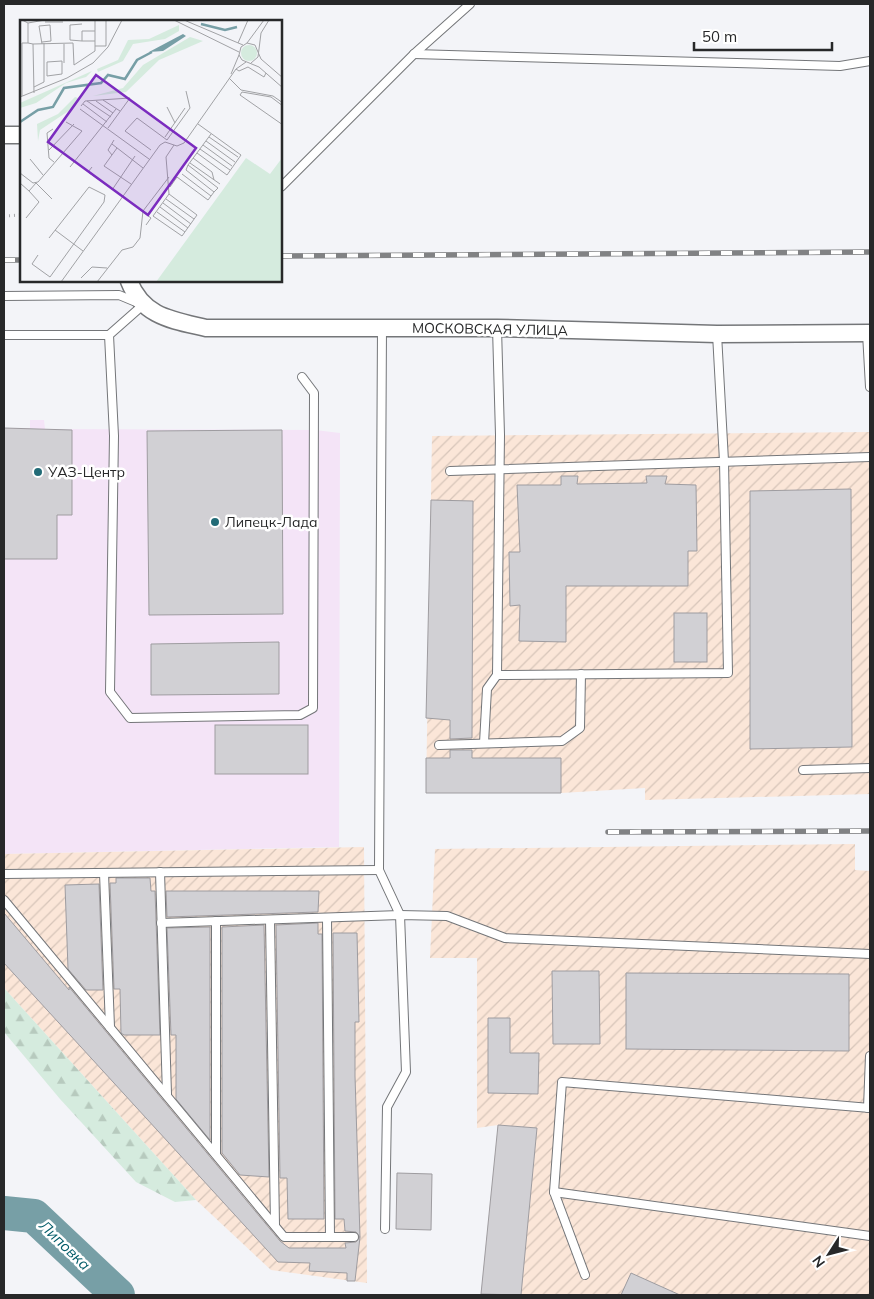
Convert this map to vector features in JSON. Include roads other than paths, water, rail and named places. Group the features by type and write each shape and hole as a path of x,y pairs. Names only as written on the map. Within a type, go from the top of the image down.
{"street":[{"path":"4,135 20,135"},
{"path":"130,282 143,305"},
{"name":"МОСКОВСКАЯ УЛИЦА","path":"143,305 168,319 206,328 497,328 717,334 869,333"}],"lane":[{"path":"282,186 414,54 470,4"},
{"path":"414,54 840,66 870,61"},
{"path":"4,296 119,295 143,305 108,334 4,335"},
{"path":"382,328 379,870 400,915 406,1072 387,1107 385,1229"},
{"path":"484,743 487,689 497,675 500,468 497,328"},
{"path":"869,333 870,387"},
{"path":"108,334 114,436 110,692 130,718 300,715 313,708 314,393 302,377"},
{"path":"497,675 728,673 724,461 717,334"},
{"path":"450,471 870,457"},
{"path":"439,746 562,741 580,728 581,674"},
{"path":"803,770 870,768"},
{"path":"4,874 379,870"},
{"path":"160,872 167,1094"},
{"path":"104,873 110,1027"},
{"path":"4,900 284,1237 354,1237"},
{"path":"162,923 400,915 447,916 505,938 870,954"},
{"path":"327,918 330,1237"},
{"path":"270,920 275,1225"},
{"path":"216,921 216,1154"},
{"path":"585,1275 554,1192 562,1082 869,1108 870,1056"},
{"path":"554,1192 870,1236"}],"waterway":[{"name":"Липовка","path":"4,1213 34,1216 118,1295"}],"railway":[{"path":"282,256 870,252"},
{"path":"4,260 20,260"},
{"path":"608,832 870,831"}],"place":[{"name":"УАЗ-Центр","path":"38,472"},
{"name":"Липецк-Лада","path":"215,522"}]}
